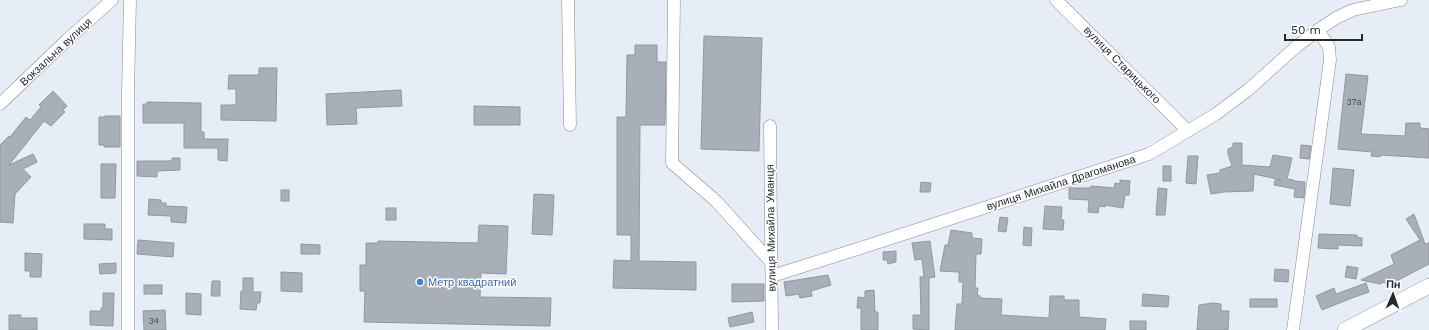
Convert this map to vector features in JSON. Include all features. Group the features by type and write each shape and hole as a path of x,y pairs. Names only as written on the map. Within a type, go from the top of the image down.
{"main road":[{"path":"1345,330 1429,286"}],"street":[{"name":"Вокзальна вулиця","path":"0,104 68,39 112,0"},
{"path":"128,330 128,92 130,0"},
{"path":"568,0 570,125"},
{"path":"674,0 672,163 716,201 772,263"},
{"name":"вулиця Старицького","path":"1056,0 1188,131"},
{"name":"вулиця Михайла Драгоманова","path":"772,276 1149,154 1216,114 1248,90 1318,30 1336,18 1351,5 1401,0"},
{"path":"1293,330 1330,60 1328,47 1318,30"},
{"name":"вулиця Михайла Уманця","path":"770,126 772,330"}],"building":[{"path":"704,36 762,38 759,151 701,149"},
{"path":"635,45 657,45 657,62 666,62 665,125 640,125 639,261 696,262 696,290 613,288 614,260 631,261 631,235 617,235 617,117 626,117 627,55 635,55"},
{"path":"259,68 277,68 276,121 221,120 221,105 236,105 236,89 228,89 229,75 259,75"},
{"path":"1346,74 1368,76 1361,134 1405,136 1406,123 1420,123 1420,128 1429,129 1429,158 1381,155 1380,157 1371,156 1372,152 1338,149"},
{"path":"401,90 402,106 356,108 357,124 327,125 326,94"},
{"path":"53,91 67,106 63,110 65,112 51,126 44,121 9,165 33,154 37,162 23,169 31,177 15,194 13,223 0,222 0,145 9,136 10,137 26,117 30,120 41,107 39,105"},
{"path":"147,102 201,103 201,132 204,132 204,139 228,139 227,161 218,160 218,148 184,148 184,123 143,123 143,104 147,104"},
{"path":"474,106 520,107 520,125 474,125"},
{"path":"120,116 120,147 104,147 104,145 99,145 99,117"},
{"path":"1233,143 1242,143 1242,165 1270,167 1273,155 1292,158 1287,179 1305,182 1304,198 1294,197 1295,189 1274,185 1275,180 1281,180 1254,174 1253,191 1211,194 1207,175 1220,173 1220,170 1232,166 1228,149 1233,147"},
{"path":"1301,145 1311,146 1309,159 1300,158"},
{"path":"1188,156 1198,156 1196,184 1186,183"},
{"path":"172,158 180,158 180,170 157,171 157,177 137,176 137,161 172,161"},
{"path":"101,164 116,164 115,198 101,198"},
{"path":"1163,166 1171,166 1171,181 1163,181"},
{"path":"1333,168 1354,170 1350,206 1330,204"},
{"path":"1120,180 1130,181 1129,195 1125,195 1123,208 1105,205 1105,207 1099,206 1098,213 1088,212 1089,200 1069,199 1069,188 1090,188 1091,186 1114,188 1115,183 1120,184"},
{"path":"921,182 931,183 930,192 920,192"},
{"path":"1158,188 1167,189 1165,215 1156,215"},
{"path":"281,190 289,190 289,201 281,201"},
{"path":"534,194 554,195 552,235 532,234"},
{"path":"149,199 161,200 161,203 166,203 166,206 187,207 186,223 171,222 171,216 148,215"},
{"path":"1045,206 1062,207 1061,220 1064,220 1063,230 1043,229"},
{"path":"386,208 396,208 396,220 386,220"},
{"path":"1414,214 1425,244 1429,243 1429,264 1387,286 1384,282 1380,284 1361,280 1394,264 1391,255 1420,240 1406,219"},
{"path":"1000,217 1008,218 1006,232 998,231"},
{"path":"84,224 105,224 105,229 112,229 112,240 84,239"},
{"name":"Метр квадратний","path":"479,225 508,226 506,274 481,273 480,297 551,298 550,326 364,322 365,291 360,291 360,265 366,265 366,243 378,243 378,241 478,243"},
{"path":"1024,227 1032,228 1031,246 1023,245"},
{"path":"951,230 972,233 972,238 982,239 981,254 976,254 975,288 978,288 977,295 980,296 980,298 1002,299 1001,315 1049,318 1050,296 1064,296 1064,300 1079,300 1079,317 1106,319 1105,330 955,330 957,304 962,304 963,282 959,282 959,272 940,271 945,245 948,245"},
{"path":"1319,234 1357,235 1357,237 1362,238 1362,246 1338,245 1338,249 1318,248"},
{"path":"138,240 174,243 173,257 137,254"},
{"path":"930,241 935,277 929,278 929,330 913,329 913,315 921,315 920,277 924,277 922,259 915,260 912,243"},
{"path":"301,244 320,245 320,254 301,254"},
{"path":"896,251 896,262 888,264 887,260 883,260 883,252"},
{"path":"25,253 42,254 41,277 30,277 30,271 25,271"},
{"path":"116,263 116,273 100,274 99,264"},
{"path":"1347,266 1358,268 1356,279 1345,277"},
{"path":"1275,269 1289,270 1288,282 1274,281"},
{"path":"281,272 302,273 302,292 281,291"},
{"path":"828,275 831,285 811,291 812,296 800,298 799,294 786,296 784,282"},
{"path":"243,278 253,278 253,292 261,292 260,303 257,303 256,310 240,309 241,291 243,291"},
{"path":"212,281 220,281 220,296 211,296"},
{"path":"1366,283 1369,292 1322,310 1316,296 1334,288 1336,294"},
{"path":"732,284 764,284 764,301 732,302"},
{"path":"144,285 162,285 162,294 144,294"},
{"path":"874,290 875,312 878,312 878,330 861,330 861,308 857,308 858,297 865,298 865,291"},
{"path":"103,293 114,293 113,326 90,325 90,311 101,311 101,308 103,308"},
{"path":"186,293 201,294 201,315 186,314"},
{"path":"1143,294 1169,296 1168,307 1142,306"},
{"path":"1250,299 1277,299 1277,307 1250,307"},
{"path":"1213,303 1221,304 1221,311 1229,311 1228,330 1197,330 1199,305"},
{"path":"165,310 166,330 144,330 143,311"},
{"path":"752,312 754,322 730,327 728,318"},
{"path":"9,315 21,315 21,318 37,318 37,330 9,330"},
{"path":"1130,321 1146,321 1146,330 1130,330"}],"place":[{"name":"Метр квадратний","path":"420,282"}]}
